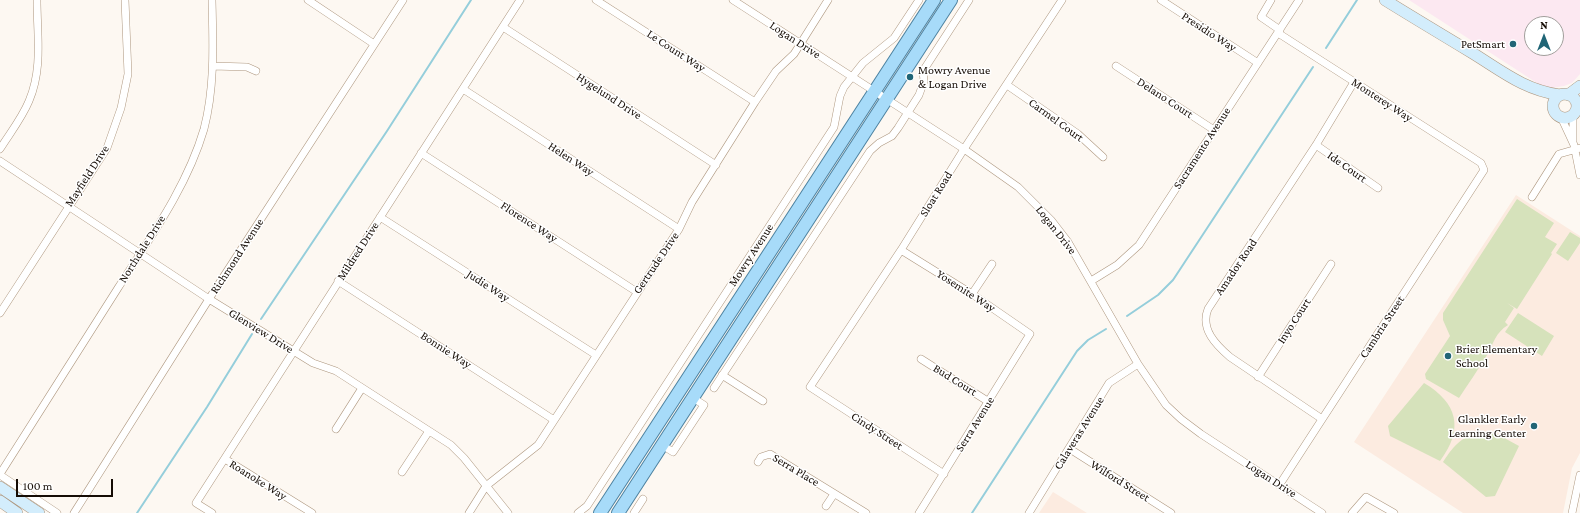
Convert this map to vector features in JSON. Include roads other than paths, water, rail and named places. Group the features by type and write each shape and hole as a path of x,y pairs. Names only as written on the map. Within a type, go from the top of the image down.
{"main road":[{"name":"Mowry Avenue","path":"600,513 934,0"},
{"path":"618,513 951,0"}],"street":[{"path":"0,149 29,102 35,82 39,51 36,0"},
{"name":"Mayfield Drive","path":"0,313 68,205 107,148 121,108 128,74 125,0"},
{"name":"Northdale Drive","path":"0,475 140,254 184,181 194,160 209,103 213,66 212,0"},
{"path":"308,0 374,44"},
{"name":"Richmond Avenue","path":"74,513 209,299 403,0"},
{"name":"Mildred Drive","path":"212,513 196,503 520,0"},
{"name":"Le Count Way","path":"596,0 755,102"},
{"name":"Gertrude Drive","path":"469,513 486,486 538,445 678,229 692,202 755,102 776,71 794,54 800,42 828,0"},
{"name":"Mowry Avenue","path":"578,513 587,506 834,127 840,96 852,77 874,53 894,38 919,0"},
{"path":"714,388 870,151 879,143 892,136 908,114 919,95 924,81 922,71 969,0"},
{"name":"Sloat Road","path":"810,387 901,250 964,149 1062,0"},
{"name":"Presidio Way","path":"1161,0 1258,63"},
{"name":"Monterey Way","path":"1271,0 1261,17 1354,82 1481,163 1484,170"},
{"name":"Sacramento Avenue","path":"1091,281 1117,265 1139,245 1299,0"},
{"path":"1385,0 1507,76 1542,93 1564,95 1574,99 1577,108 1576,148 1580,175"},
{"name":"Logan Drive","path":"736,1 964,149 1018,187 1035,203 1068,242 1138,364 1166,405 1181,419 1322,513"},
{"name":"Hygelund Drive","path":"503,27 716,165"},
{"path":"213,66 247,67 256,71"},
{"name":"Delano Court","path":"1116,66 1214,130"},
{"path":"1507,76 1513,86 1539,98 1561,117 1576,148"},
{"name":"Amador Road","path":"1322,419 1230,357 1216,344 1206,326 1205,316 1212,303 1316,145 1354,82"},
{"name":"Carmel Court","path":"1007,85 1078,134 1103,157"},
{"path":"1553,109 1554,101 1580,86"},
{"name":"Helen Way","path":"463,89 678,229"},
{"path":"1561,117 1569,117 1577,108"},
{"name":"Ide Court","path":"1316,145 1378,188"},
{"path":"1532,197 1559,154 1576,148"},
{"name":"Florence Way","path":"422,153 637,292"},
{"name":"Glenview Drive","path":"0,161 209,299 313,363 336,371 451,445 508,513"},
{"name":"Cambria Street","path":"1280,484 1484,170"},
{"name":"Judie Way","path":"380,216 596,355"},
{"name":"Yosemite Way","path":"901,250 972,294 1030,334"},
{"path":"972,294 992,264"},
{"name":"Inyo Court","path":"1258,377 1331,264"},
{"name":"Bonnie Way","path":"338,281 554,420"},
{"name":"Serra Avenue","path":"919,513 1030,334"},
{"name":"Bud Court","path":"921,359 989,402"},
{"name":"Calaveras Avenue","path":"1029,513 1109,384 1138,364"},
{"path":"722,375 763,401"},
{"name":"Cindy Street","path":"810,387 944,474"},
{"path":"336,429 362,388"},
{"path":"402,472 429,431"},
{"name":"Wilford Street","path":"1070,449 1171,513"},
{"name":"Serra Place","path":"758,462 761,457 770,454 866,513"},
{"name":"Roanoke Way","path":"225,459 312,513"},
{"path":"0,475 57,513"},
{"path":"1572,513 1578,492 1580,475"},
{"path":"0,487 39,513"},
{"path":"826,506 834,494"},
{"path":"1352,513 1366,497 1394,513"},
{"path":"634,513 643,499"},
{"path":"0,501 17,513"}],"waterway":[{"path":"261,319 387,131 471,0"},
{"path":"1326,48 1357,0"},
{"path":"1127,316 1158,295 1173,280 1313,67"},
{"path":"972,513 1077,351 1088,340 1106,329"},
{"path":"137,513 207,407 252,334"}],"place":[{"name":"PetSmart","path":"1513,44"},
{"name":"Mowry Avenue & Logan Drive","path":"910,77"},
{"name":"Brier Elementary School","path":"1448,356"},
{"name":"Glankler Early Learning Center","path":"1534,426"}]}
